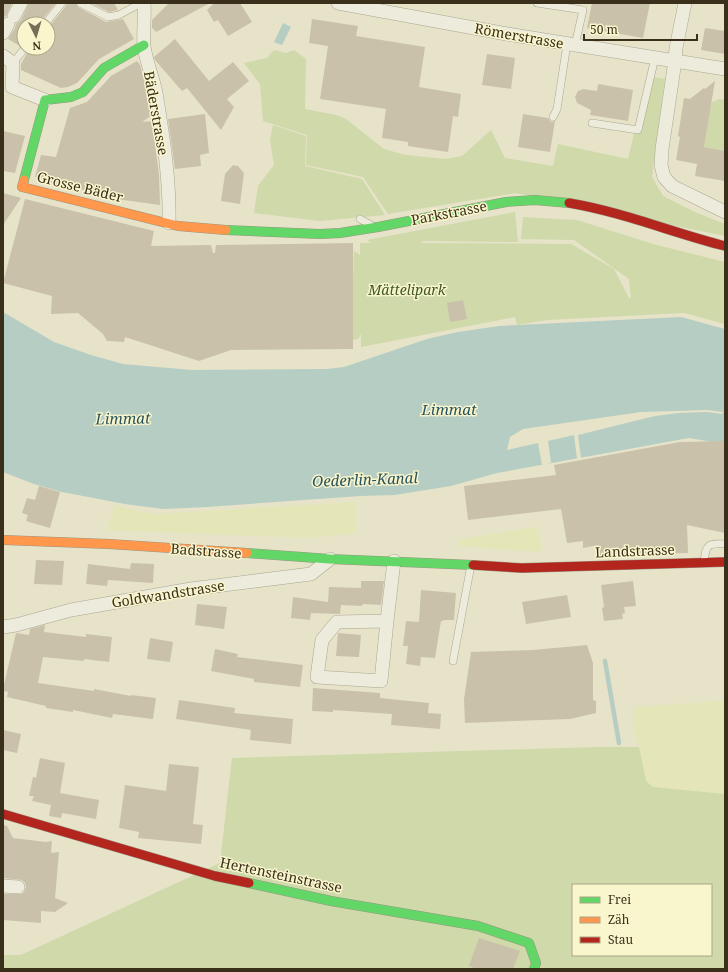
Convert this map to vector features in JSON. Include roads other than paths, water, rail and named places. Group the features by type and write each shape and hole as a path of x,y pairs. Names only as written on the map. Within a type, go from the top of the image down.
{"street":[{"path":"8,24 21,3"},
{"name":"Bäderstrasse","path":"143,3 144,45 155,90 165,152 169,200 169,223"},
{"name":"Römerstrasse","path":"338,3 571,45 725,69"},
{"path":"685,3 676,48 669,60 662,149 662,171 667,182 672,186 724,209"},
{"path":"8,59 12,87 45,100 71,97 83,92 104,68 144,45"},
{"name":"Grosse Bäder","path":"45,100 22,187 169,223"},
{"name":"Parkstrasse","path":"169,223 200,230 323,234 349,232 502,202 536,200 601,209 683,235 725,246"},
{"name":"Badstrasse","path":"4,540 109,544 330,559 546,568"},
{"name":"Goldwandstrasse","path":"3,627 16,625 71,610 191,590 311,574 330,559"},
{"path":"387,621 336,622 322,640 317,677 381,681 394,561"},
{"name":"Landstrasse","path":"546,568 725,562"},
{"name":"Hertensteinstrasse","path":"3,814 215,876 332,901 478,926 529,944 536,963 534,969"},
{"path":"3,886 18,887"}],"lane":[{"path":"51,16 62,3"},
{"path":"80,3 108,17 118,15 143,3"},
{"path":"537,3 583,10 571,45 557,109 553,117"},
{"path":"592,124 638,130 654,62 669,60"},
{"path":"360,219 368,224 377,226"},
{"path":"704,562 708,546 713,543 725,544"},
{"path":"453,661 471,566"}],"water":[{"path":"283,23 291,27 282,45 274,42"},
{"name":"Limmat","path":"3,312 54,342 91,355 123,364 192,370 327,369 344,367 427,339 458,332 499,326 681,317 725,329 725,444 689,438 497,473 451,486 395,495 163,509 125,504 62,492 34,484 3,472"}],"waterway":[{"path":"605,661 619,743"}],"park label":[{"name":"Mättelipark","path":"407,290"}],"water label":[{"name":"Oederlin-Kanal","path":"365,480"}]}
